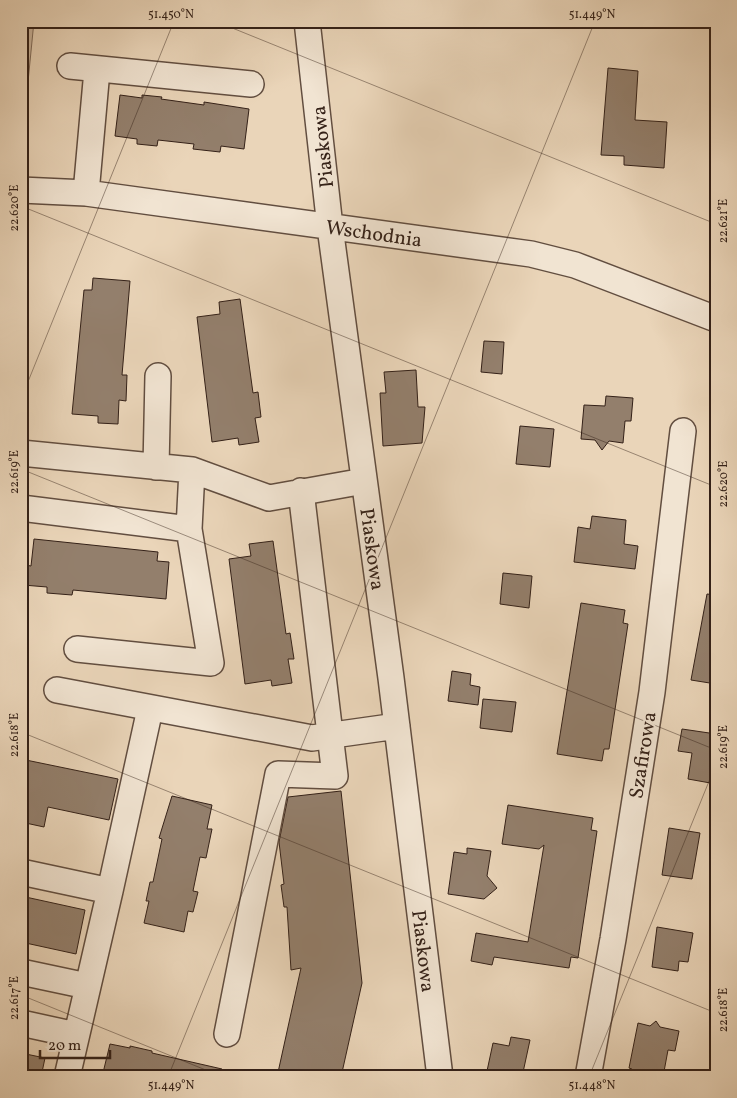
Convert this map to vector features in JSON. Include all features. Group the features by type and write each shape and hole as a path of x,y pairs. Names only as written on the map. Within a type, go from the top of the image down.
{"street":[{"name":"Piaskowa","path":"307,21 330,227 397,726 440,1077"},
{"path":"70,66 251,84"},
{"path":"86,193 97,70"},
{"name":"Wschodnia","path":"21,190 86,193 530,254 566,263 716,319"},
{"path":"156,467 158,376"},
{"name":"Szafirowa","path":"588,1077 613,939 652,692 683,432"},
{"path":"21,453 192,470 269,498 364,481"},
{"path":"77,649 211,662 189,529 192,470"},
{"path":"227,1034 278,774 335,776 300,491"},
{"path":"21,508 189,529"},
{"path":"57,690 312,738 397,726"},
{"path":"67,1077 150,709"},
{"path":"21,872 110,891"},
{"path":"21,972 87,986"},
{"path":"21,1023 76,1034"}],"shaded area":[{"path":"21,21 34,21 21,153"}],"building":[{"path":"608,68 638,71 635,120 667,122 664,168 624,165 624,156 601,155"},
{"path":"120,95 142,98 142,95 162,97 161,99 204,105 204,102 249,109 244,149 221,146 220,152 193,149 194,144 158,140 157,146 137,144 137,139 115,136"},
{"path":"93,278 130,281 122,375 127,375 126,401 119,400 118,424 98,423 98,416 72,414 84,290 92,290"},
{"path":"240,299 253,393 258,392 261,417 255,418 259,442 239,445 238,438 212,442 197,317 220,314 219,302"},
{"path":"484,341 504,342 502,374 481,372"},
{"path":"416,370 418,407 425,407 422,443 383,446 380,393 386,393 384,372"},
{"path":"606,396 633,398 631,421 625,421 623,443 609,441 602,450 595,440 581,439 584,405 605,406"},
{"path":"520,426 554,429 550,467 516,464"},
{"path":"592,516 626,520 624,544 638,546 635,569 574,562 578,527 590,529"},
{"path":"34,539 158,552 157,561 169,562 166,599 73,590 72,595 47,593 47,587 23,585 25,565 31,566"},
{"path":"273,541 286,634 290,633 294,659 288,659 292,683 272,686 271,680 245,684 229,559 251,556 249,544"},
{"path":"503,573 532,576 529,608 500,604"},
{"path":"707,594 716,595 716,684 691,680"},
{"path":"581,603 625,610 623,623 628,624 609,749 604,749 602,761 557,754"},
{"path":"452,671 471,674 470,685 480,687 478,705 448,701"},
{"path":"483,699 516,702 512,732 480,728"},
{"path":"682,729 716,734 716,784 688,779 692,753 678,751"},
{"path":"21,759 118,779 109,820 48,807 44,827 21,822"},
{"path":"341,791 362,983 341,1077 277,1077 301,968 291,970 287,907 284,907 281,885 284,884 279,842 288,797"},
{"path":"172,796 212,805 207,829 212,829 206,858 200,857 193,891 198,892 193,912 188,911 184,932 144,923 149,901 146,901 150,882 153,882 162,839 159,838"},
{"path":"508,805 593,818 591,830 597,831 578,958 571,957 569,968 494,957 492,965 471,961 476,933 528,942 544,845 539,849 502,844"},
{"path":"669,828 700,833 692,879 662,875"},
{"path":"467,848 491,851 487,876 497,888 484,899 448,894 454,852 467,854"},
{"path":"21,896 85,910 76,954 21,942"},
{"path":"657,927 693,933 688,962 679,961 678,971 652,967"},
{"path":"656,1021 660,1027 679,1031 675,1051 668,1050 663,1077 631,1077 632,1069 629,1068 638,1023 650,1026"},
{"path":"511,1037 530,1040 522,1077 487,1071 493,1043 509,1046"},
{"path":"110,1044 130,1048 130,1046 222,1069 221,1077 102,1077"},
{"path":"21,1053 45,1058 41,1077 21,1077"}]}
